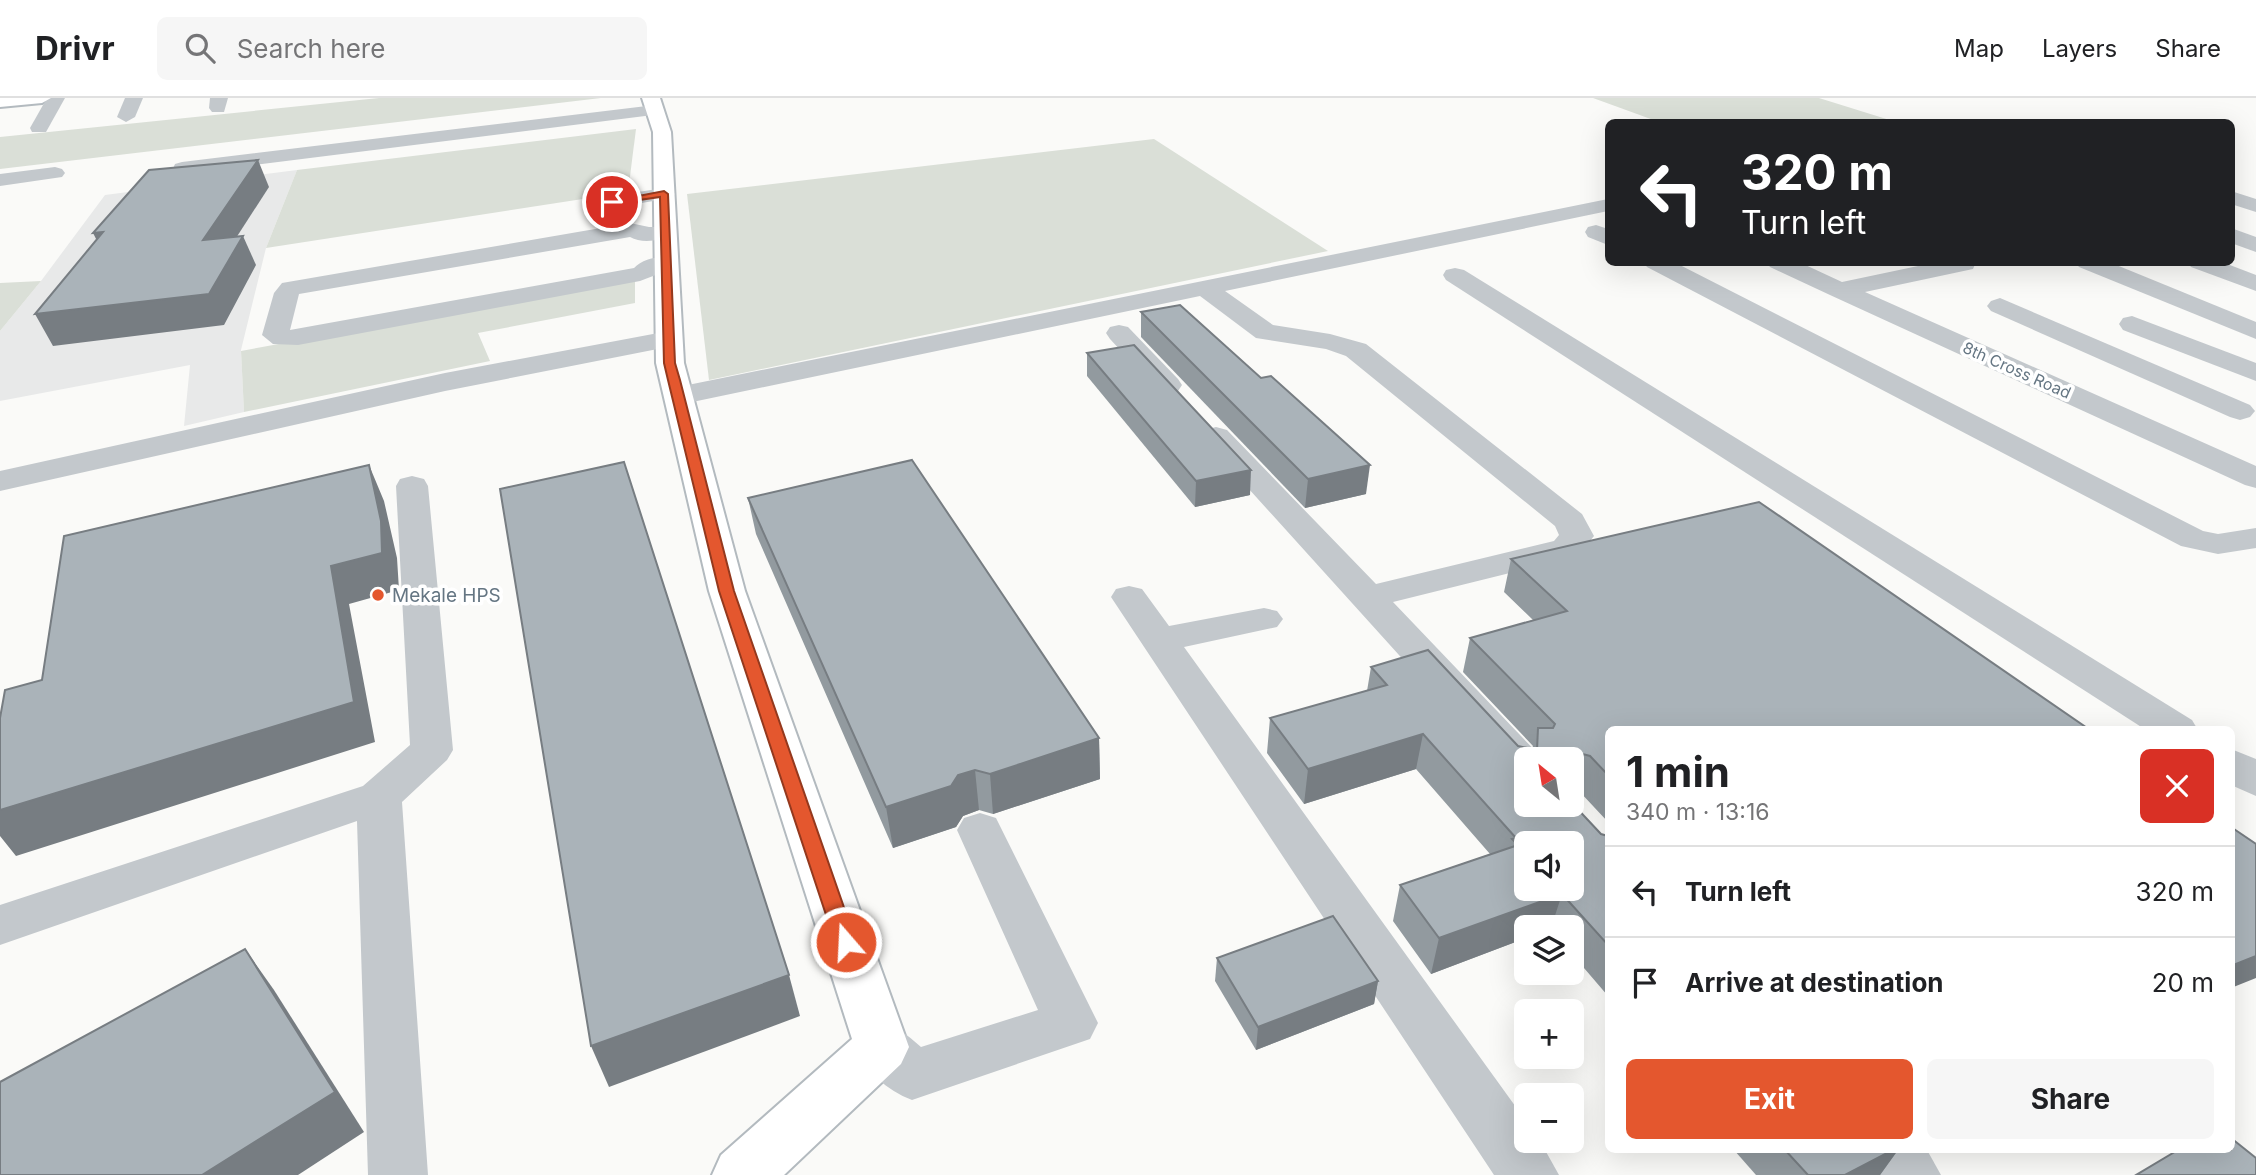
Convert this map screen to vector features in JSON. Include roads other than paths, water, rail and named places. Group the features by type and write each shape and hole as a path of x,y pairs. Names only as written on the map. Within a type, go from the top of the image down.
{"street":[{"path":"9,100 41,98"},
{"path":"38,128 55,98"},
{"path":"126,117 134,98"},
{"path":"168,183 179,182 182,168 653,104 662,132 670,363 727,591 882,1047 912,1075 1071,1023 980,830"},
{"path":"0,180 55,173"},
{"path":"2235,198 2256,206"},
{"path":"612,202 665,230"},
{"path":"678,396 1605,206"},
{"path":"630,230 640,231 643,235 665,230 648,271 640,274 299,337 282,338 275,335 286,293 291,288 304,284 630,230"},
{"path":"2235,237 2256,245"},
{"path":"1663,266 2184,535 2218,544 2256,538"},
{"name":"8th Cross Road","path":"1787,266 2256,478"},
{"path":"1839,290 1955,266"},
{"path":"2097,266 2256,331"},
{"path":"2209,266 2256,284"},
{"path":"1455,275 2171,726"},
{"path":"1205,288 1265,332 1330,342 1356,350 1570,521 1577,536 1566,549 1365,598"},
{"path":"2000,306 2248,409"},
{"path":"2132,324 2256,373"},
{"path":"1119,333 1514,755"},
{"path":"0,481 445,383 669,339"},
{"path":"2153,432 2248,409"},
{"path":"0,925 380,797 432,750 412,486"},
{"path":"1129,597 1529,1175"},
{"path":"1158,640 1264,619"},
{"path":"2235,767 2256,780"},
{"path":"380,797 398,1175"},
{"path":"742,1175 882,1047"},
{"path":"1890,1153 1911,1175"}],"place":[{"name":"Mekale HPS","path":"378,595"}]}
